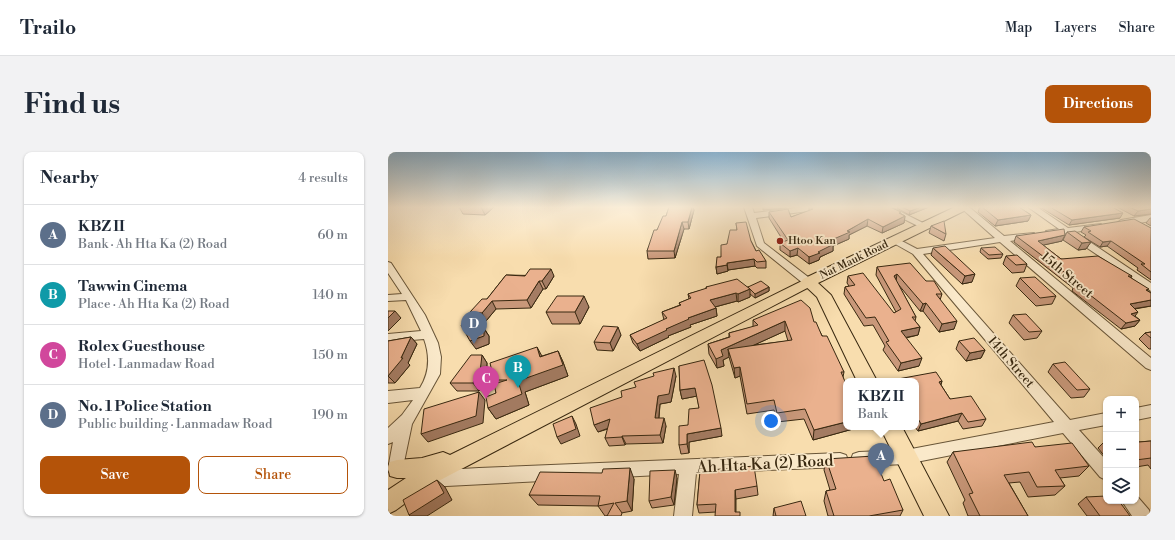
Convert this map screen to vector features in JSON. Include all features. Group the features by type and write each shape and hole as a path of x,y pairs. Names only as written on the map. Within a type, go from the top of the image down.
{"highway":[{"name":"Nat Mauk Road","path":"808,282 929,224"},
{"path":"808,282 823,295 865,378"},
{"path":"892,430 937,516"}],"main road":[{"path":"388,502 420,480 808,282"},
{"path":"388,502 394,493 399,479 393,467 422,467 482,449"}],"street":[{"path":"753,224 760,244 808,282"},
{"path":"921,224 925,226"},
{"name":"15th Street","path":"984,224 1151,365"},
{"path":"1057,224 1151,288"},
{"path":"894,241 916,252 1110,224"},
{"path":"1138,224 1145,228"},
{"name":"14th Street","path":"916,252 1103,469"},
{"path":"388,265 408,297 428,334 434,349 435,371 424,393 405,423 393,467"},
{"path":"388,298 408,297"},
{"path":"388,338 428,334"},
{"path":"388,397 424,393"},
{"path":"1139,413 1151,411"},
{"name":"Ah Hta Ka (2) Road","path":"420,480 517,473 688,468 906,457 1103,420"},
{"path":"388,437 405,423"},
{"path":"683,516 688,468"},
{"path":"1134,504 1144,516"}],"building":[{"path":"660,224 681,224 674,251 647,251 654,230 657,230"},
{"path":"736,224 747,224 751,241 756,251 759,250 766,261 757,262 754,259 727,263 727,265 716,267 717,257 721,257 721,245 727,244 730,230 737,230"},
{"path":"777,224 859,224 847,231 850,232 829,241 834,244 818,252 820,253 809,257 798,248 790,251 780,243 788,240"},
{"path":"877,224 889,224 883,227"},
{"path":"936,224 944,224 946,234 931,226"},
{"path":"1103,224 1143,224 1151,228 1151,272 1141,264 1145,264 1111,241 1103,242 1088,232 1091,231 1084,227"},
{"path":"1064,229 1065,235 1038,241 1061,259 1098,256 1132,276 1128,276 1149,289 1146,290 1151,293 1151,300 1130,304 1138,312 1131,314 1140,320 1126,323 1076,284 1080,284 1016,236"},
{"path":"1075,231 1091,242 1082,243 1067,232"},
{"path":"945,246 975,274 965,276 933,248"},
{"path":"995,247 1003,254 989,255 981,248"},
{"path":"1017,255 1027,264 1016,265 1006,256"},
{"path":"910,263 926,281 934,281 942,294 936,294 957,321 942,324 926,303 923,304 897,274 894,276 916,317 912,317 920,327 901,331 922,358 901,363 886,342 889,341 875,317 866,318 845,287 855,285 848,276 863,273 894,313 901,309 877,267"},
{"path":"530,269 551,269 542,281 539,281 527,300 492,301 482,313 470,312 482,299 487,299 506,275 525,276"},
{"path":"1035,277 1056,296 1040,298 1020,278"},
{"path":"737,279 750,289 738,294 736,293 710,300 716,308 688,318 689,319 637,344 630,335 667,318 662,312 681,305 679,303 691,298 688,294 707,288 706,287"},
{"path":"761,281 769,287 755,294 748,287"},
{"path":"557,296 584,296 575,312 546,312"},
{"path":"801,300 810,308 814,322 816,322 822,336 827,336 844,372 841,372 844,378 843,423 814,430 805,409 777,413 774,400 747,404 740,367 734,368 728,349 792,340 785,321 721,350 723,356 716,359 708,344 730,337 729,333 758,325 753,320"},
{"path":"388,311 395,311 388,318"},
{"path":"1026,314 1042,331 1029,332 1013,315"},
{"path":"478,318 484,329 484,336 470,341 461,325"},
{"path":"603,326 618,327 610,343 594,342"},
{"path":"1151,332 1151,338 1145,333"},
{"path":"411,337 401,358 403,358 388,376 388,341"},
{"path":"974,338 985,350 970,353 959,341"},
{"path":"537,347 540,357 558,351 563,365 518,381 522,394 488,408 486,397 496,393 494,384 507,380 494,380 490,363"},
{"path":"471,355 482,355 480,372 473,383 450,383"},
{"path":"704,360 712,385 721,428 687,434 687,444 679,445 679,426 688,425 689,409 699,408 695,388 680,390 679,366"},
{"path":"1065,362 1090,389 1077,390 1053,364"},
{"path":"674,368 669,394 658,396 655,418 664,418 660,435 605,438 610,419 594,425 590,408 622,397 621,391 636,387 634,382 654,376 653,373"},
{"path":"936,372 942,381 939,382 950,399 971,396 986,419 968,422 962,413 921,424 919,420 919,378 903,378"},
{"path":"479,392 476,416 421,434 424,409"},
{"path":"572,416 576,429 557,437 553,424"},
{"path":"1151,441 1151,458 1139,460 1139,442"},
{"path":"1032,442 1035,447 1072,443 1089,466 1055,470 1065,486 1037,487 1029,472 1004,475 1028,516 980,516 969,494 973,493 953,452"},
{"path":"874,456 884,481 890,479 903,510 869,516 834,516 826,491 836,489 826,459"},
{"path":"754,466 757,486 735,490 735,512 740,512 740,516 715,516 716,504 697,505 700,471"},
{"path":"630,468 627,501 615,503 622,513 621,516 607,516 614,503 598,506 600,496 529,495 540,472 602,473 603,469"},
{"path":"675,470 671,497 649,501 650,471"},
{"path":"437,480 444,493 409,515 403,500"},
{"path":"1103,496 1103,504 1121,504 1130,516 1100,516 1086,497"},
{"path":"801,501 806,516 776,516 774,508"}],"place":[{"name":"Htoo Kan","path":"780,241"},
{"name":"No. 1 Police Station","path":"474,344"},
{"name":"Tawwin Cinema","path":"518,388"},
{"name":"Rolex Guesthouse","path":"486,399"},
{"name":"KBZ II","path":"881,476"}]}
